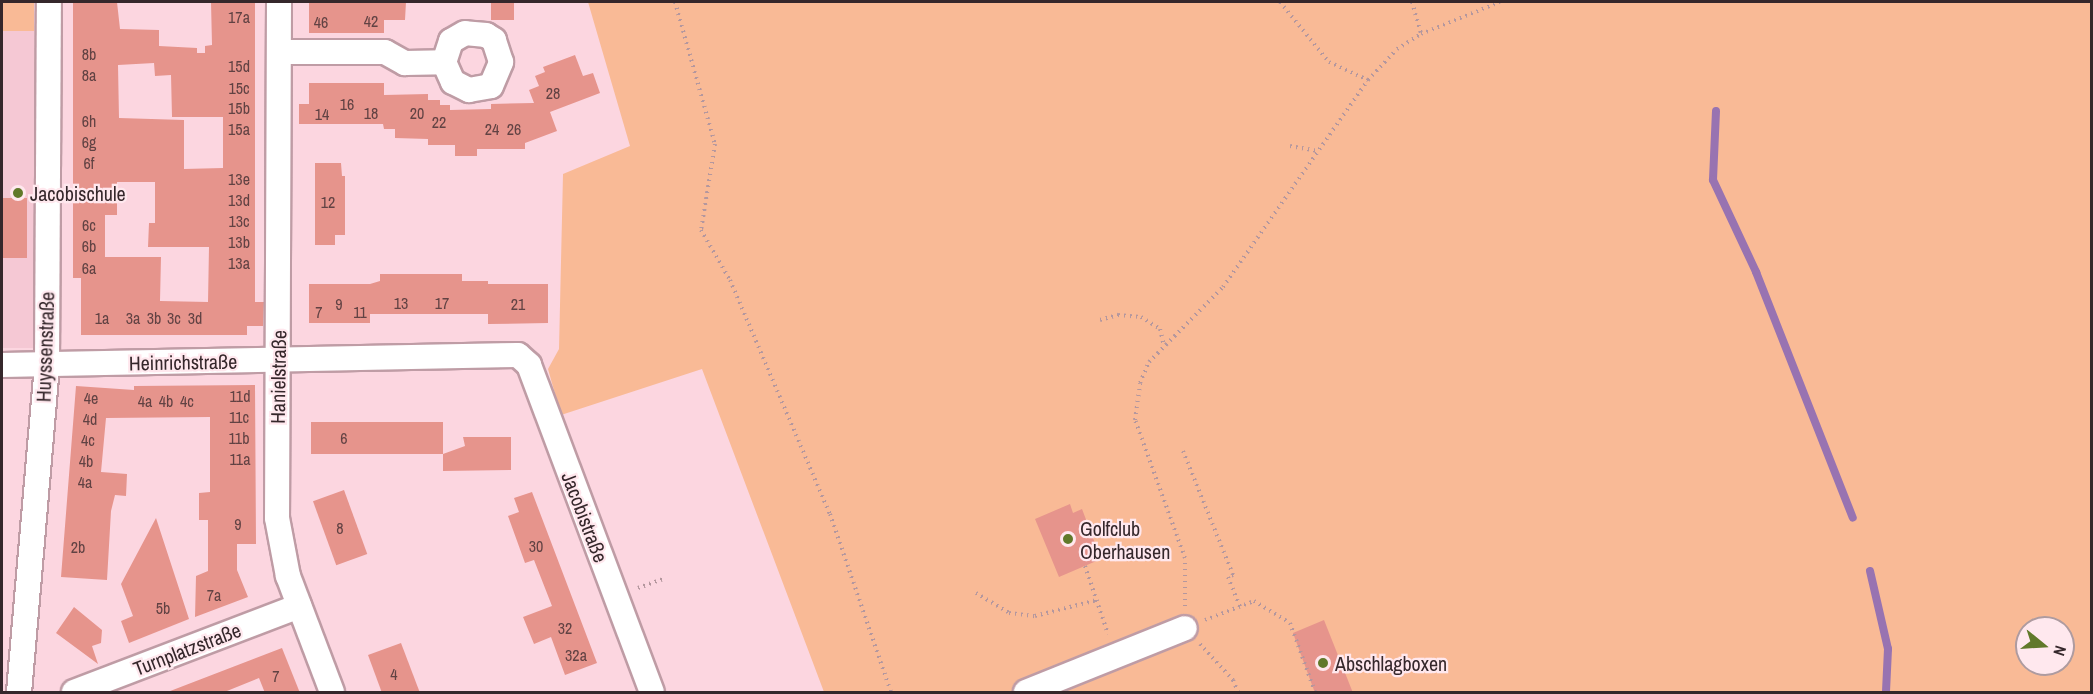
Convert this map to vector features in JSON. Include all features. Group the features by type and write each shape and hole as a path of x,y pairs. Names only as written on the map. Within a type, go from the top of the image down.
{"street":[{"name":"Huyssenstraße","path":"19,693 47,364 49,2"},
{"name":"Hanielstraße","path":"279,2 279,537 299,606 332,693"},
{"path":"279,52 385,52 405,63 444,62"},
{"name":"Heinrichstraße","path":"2,365 251,361 278,357 508,354"},
{"name":"Jacobistraße","path":"508,354 518,355 529,365 652,693"},
{"name":"Turnplatzstraße","path":"74,693 299,606"},
{"path":"1026,693 1185,628"}],"path":[{"path":"675,2 715,144 701,230 730,280 830,514 891,693"},
{"path":"1280,2 1329,62 1368,80"},
{"path":"1412,2 1421,34"},
{"path":"1238,693 1233,680 1185,628 1185,558 1135,420 1140,383 1149,362 1222,287 1368,80 1396,49 1421,34 1500,2"},
{"path":"1290,146 1317,151"},
{"path":"1100,320 1118,315 1142,317 1160,329 1164,347"},
{"path":"1183,451 1233,575 1228,578 1240,607"},
{"path":"1085,566 1116,657"},
{"path":"976,593 1009,613 1035,616 1096,600"},
{"path":"1185,628 1254,601 1290,623 1315,693"}],"shaded area":[{"name":"Jacobischule","path":"2,2 34,2 34,348 2,348"},
{"path":"2,2 34,2 34,31 2,31"},
{"path":"588,2 2091,2 2091,692 824,692 702,369 561,415 548,369 559,349 563,174 630,146"}],"building":[{"path":"73,2 117,2 120,29 159,30 159,46 197,48 197,53 205,53 205,46 212,45 211,2 255,2 255,302 264,302 263,326 247,326 247,335 81,335 81,278 73,278","holes":["154,63 155,76 171,75 172,117 223,117 223,168 184,169 184,120 119,118 118,65","117,182 155,182 155,223 149,223 148,247 209,247 208,302 160,301 161,257 105,257 105,215 117,215"]},
{"path":"309,2 406,2 405,20 384,20 384,33 309,33"},
{"path":"491,2 514,2 514,20 491,20"},
{"path":"575,55 583,76 593,73 600,93 550,112 557,131 525,143 525,149 477,149 477,156 455,156 455,145 428,145 428,139 395,138 395,129 384,129 383,124 299,124 299,104 309,104 309,83 384,83 384,95 428,94 428,100 440,100 440,105 450,105 450,110 491,109 491,104 534,103 529,90 539,86 535,76 545,72 543,67"},
{"path":"315,163 341,163 342,176 345,176 345,235 335,235 335,245 315,245"},
{"path":"2,198 27,198 27,258 2,258"},
{"path":"380,274 462,274 462,281 488,281 488,284 548,284 548,323 488,324 488,314 370,314 370,323 309,323 309,284 370,284 380,281"},
{"path":"255,385 256,544 237,544 237,570 248,597 195,617 196,576 208,571 208,520 199,520 199,493 210,492 210,417 106,418 101,472 127,474 126,496 115,495 111,511 107,580 61,577 76,386 134,390 134,386"},
{"path":"311,422 443,422 443,454 311,454"},
{"path":"463,437 511,437 511,470 443,471 443,454 465,446"},
{"path":"344,490 367,554 336,565 313,501"},
{"path":"532,492 597,663 565,675 551,637 534,644 523,617 552,606 534,560 525,563 508,516 519,512 514,498"},
{"name":"Golfclub Oberhausen","path":"1070,504 1073,513 1082,509 1101,559 1059,577 1035,519"},
{"path":"156,518 189,619 129,643 121,621 133,616 121,584"},
{"path":"74,607 102,630 101,643 92,646 98,664 56,633"},
{"name":"Abschlagboxen","path":"1324,620 1353,693 1315,693 1293,633"},
{"path":"401,643 420,693 382,693 368,655"},
{"path":"282,648 300,693 265,693 259,678 222,693 165,693"}],"waterway":[{"path":"1716,111 1713,180 1756,272 1853,518"},
{"path":"1870,571 1888,649 1886,692"}],"place":[{"name":"Jacobischule","path":"18,193"},
{"name":"Golfclub Oberhausen","path":"1068,539"},
{"name":"Abschlagboxen","path":"1323,663"}]}
